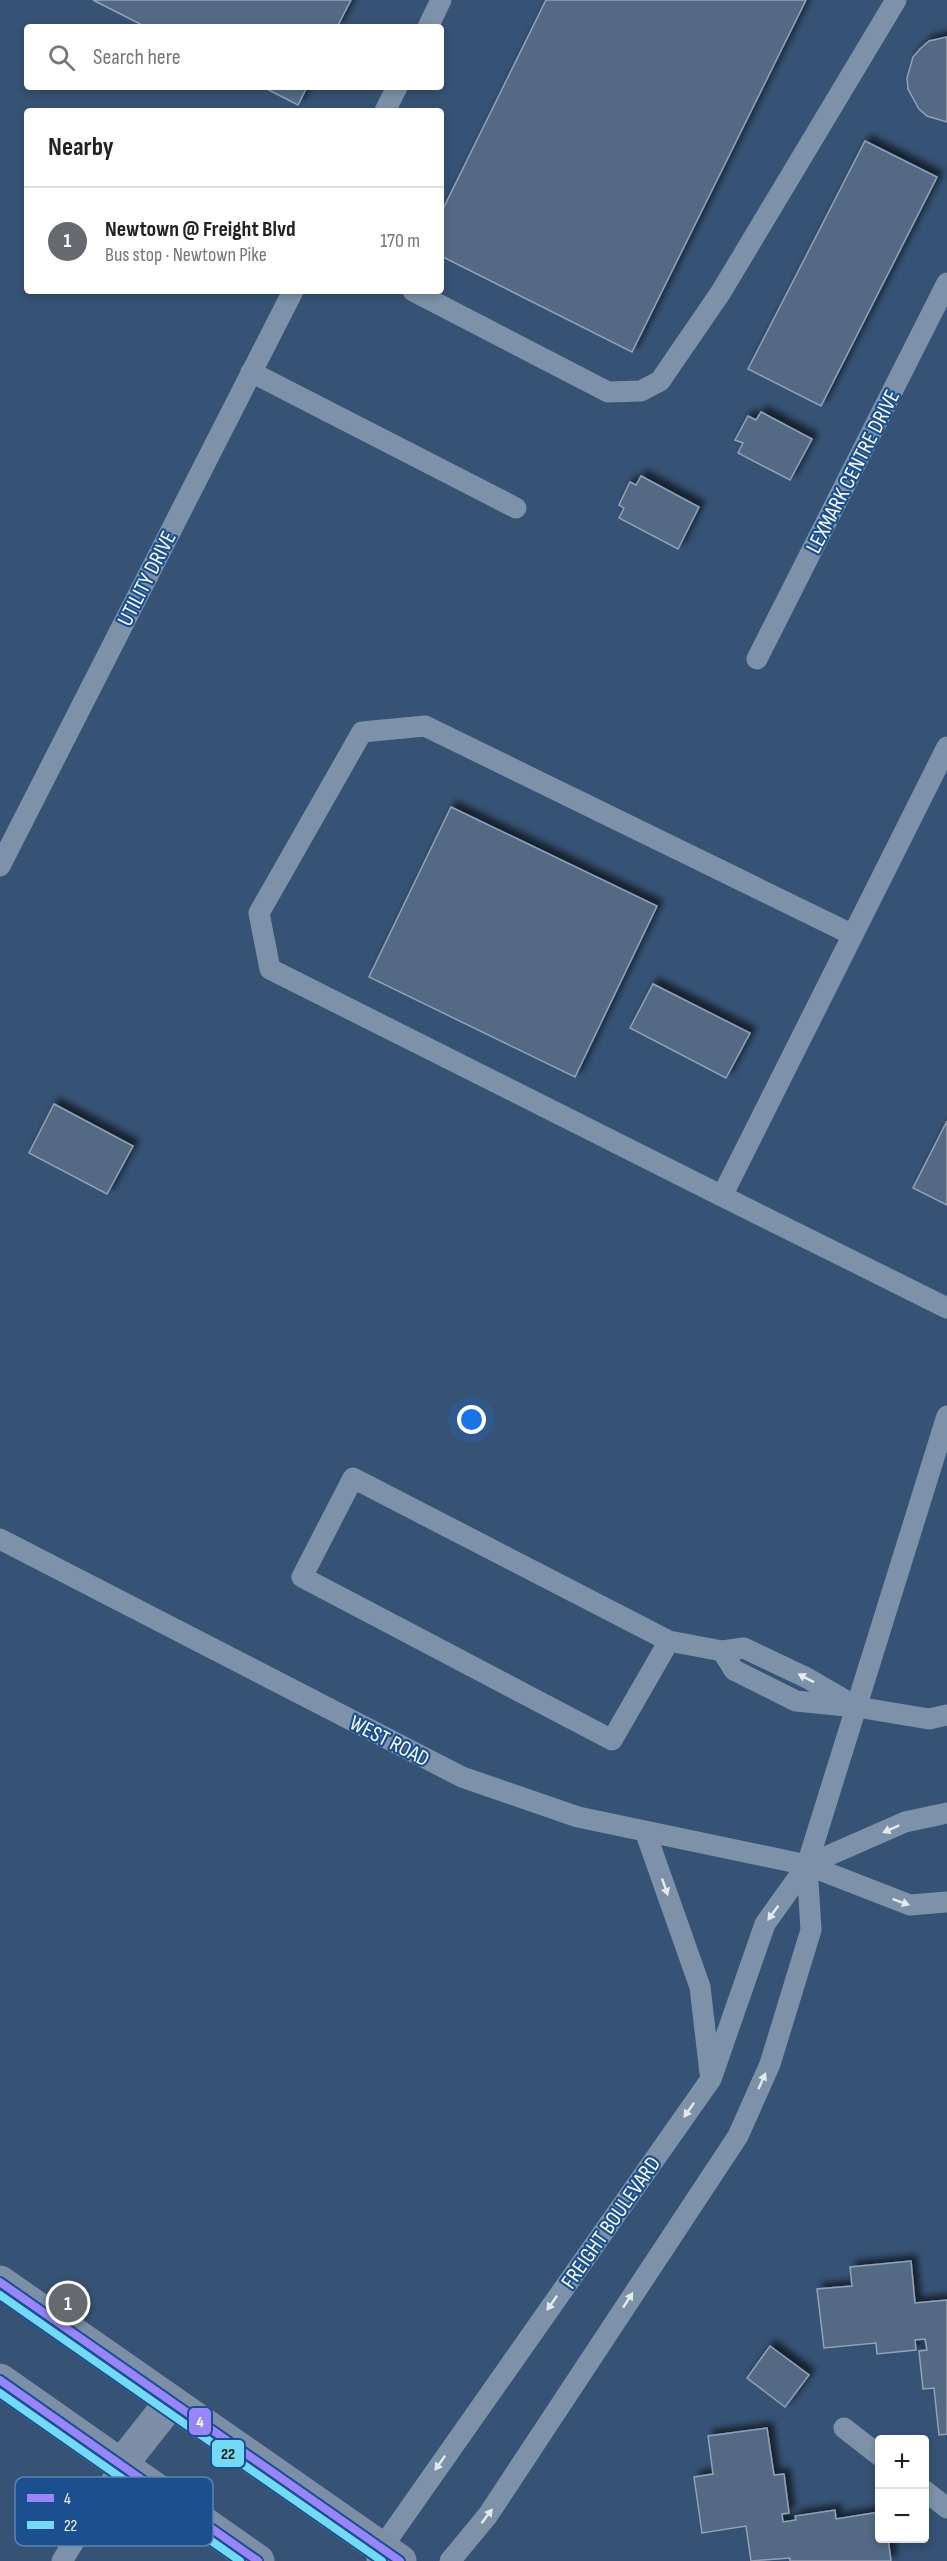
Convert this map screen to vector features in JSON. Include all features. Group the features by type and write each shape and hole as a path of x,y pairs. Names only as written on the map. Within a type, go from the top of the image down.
{"main road":[{"path":"0,2282 386,2557"},
{"path":"0,2380 138,2477"},
{"path":"121,2465 171,2402"},
{"path":"213,2529 258,2561"}],"lane":[{"path":"429,24 441,0"},
{"path":"419,294 608,392 641,391 660,381 721,292 896,0"},
{"path":"386,108 396,90"},
{"name":"LEXMARK CENTRE DRIVE","path":"757,659 947,283"},
{"name":"UTILITY DRIVE","path":"0,866 291,294"},
{"path":"251,372 516,508"},
{"path":"853,935 425,726 362,732 259,913 270,969 947,1308"},
{"path":"722,1196 947,747"},
{"path":"450,2561 488,2515 738,2136 770,2064 812,1930 807,1865 947,1416"},
{"path":"669,1641 612,1740 302,1577 353,1478 669,1641 722,1651 744,1648 807,1678 857,1707 928,1719 947,1716"},
{"name":"WEST ROAD","path":"0,1539 462,1777 578,1817 807,1865"},
{"path":"807,1865 905,1822 947,1813"},
{"path":"645,1831 700,1987 711,2079"},
{"path":"807,1865 910,1905 947,1902"},
{"name":"FREIGHT BOULEVARD","path":"386,2557 711,2079 765,1924 807,1865"},
{"path":"844,2428 875,2453"},
{"path":"114,2477 121,2465"},
{"path":"929,2494 947,2508"},
{"path":"63,2561 72,2546"}],"building":[{"path":"93,0 351,0 339,24 140,24"},
{"path":"546,0 806,0 632,352 444,258 444,207"},
{"path":"947,37 947,122 927,116 919,109 908,89 907,78 913,57 920,49 929,41"},
{"path":"269,90 306,90 298,105"},
{"path":"865,141 937,177 821,406 748,369"},
{"path":"761,412 812,439 790,480 738,453 743,443 735,440 748,416 756,420"},
{"path":"641,476 699,507 678,549 619,518 624,508 619,505 630,482 636,485"},
{"path":"451,807 657,906 575,1077 369,977"},
{"path":"653,984 750,1033 726,1078 630,1028"},
{"path":"54,1104 133,1146 107,1194 29,1153"},
{"path":"947,1121 947,1205 913,1188"},
{"path":"911,2261 915,2303 947,2300 947,2434 939,2435 934,2388 923,2389 919,2351 927,2350 925,2339 915,2340 916,2350 877,2354 876,2343 824,2348 817,2289 852,2286 850,2267"},
{"path":"770,2346 809,2375 785,2407 747,2378"},
{"path":"767,2428 774,2475 784,2474 789,2513 782,2514 783,2522 796,2520 795,2516 835,2510 836,2519 875,2513 875,2543 889,2543 891,2561 790,2561 790,2558 751,2561 746,2526 702,2533 694,2477 713,2474 708,2436"}],"transit line":[{"name":"4","path":"0,2282 400,2561"},
{"name":"22","path":"0,2295 382,2561"},
{"name":"4","path":"0,2380 138,2477"},
{"name":"22","path":"0,2393 120,2477"},
{"name":"4","path":"213,2529 258,2561"},
{"name":"22","path":"213,2542 240,2561"}],"place":[{"name":"Newtown @ Freight Blvd","path":"68,2303"}]}
